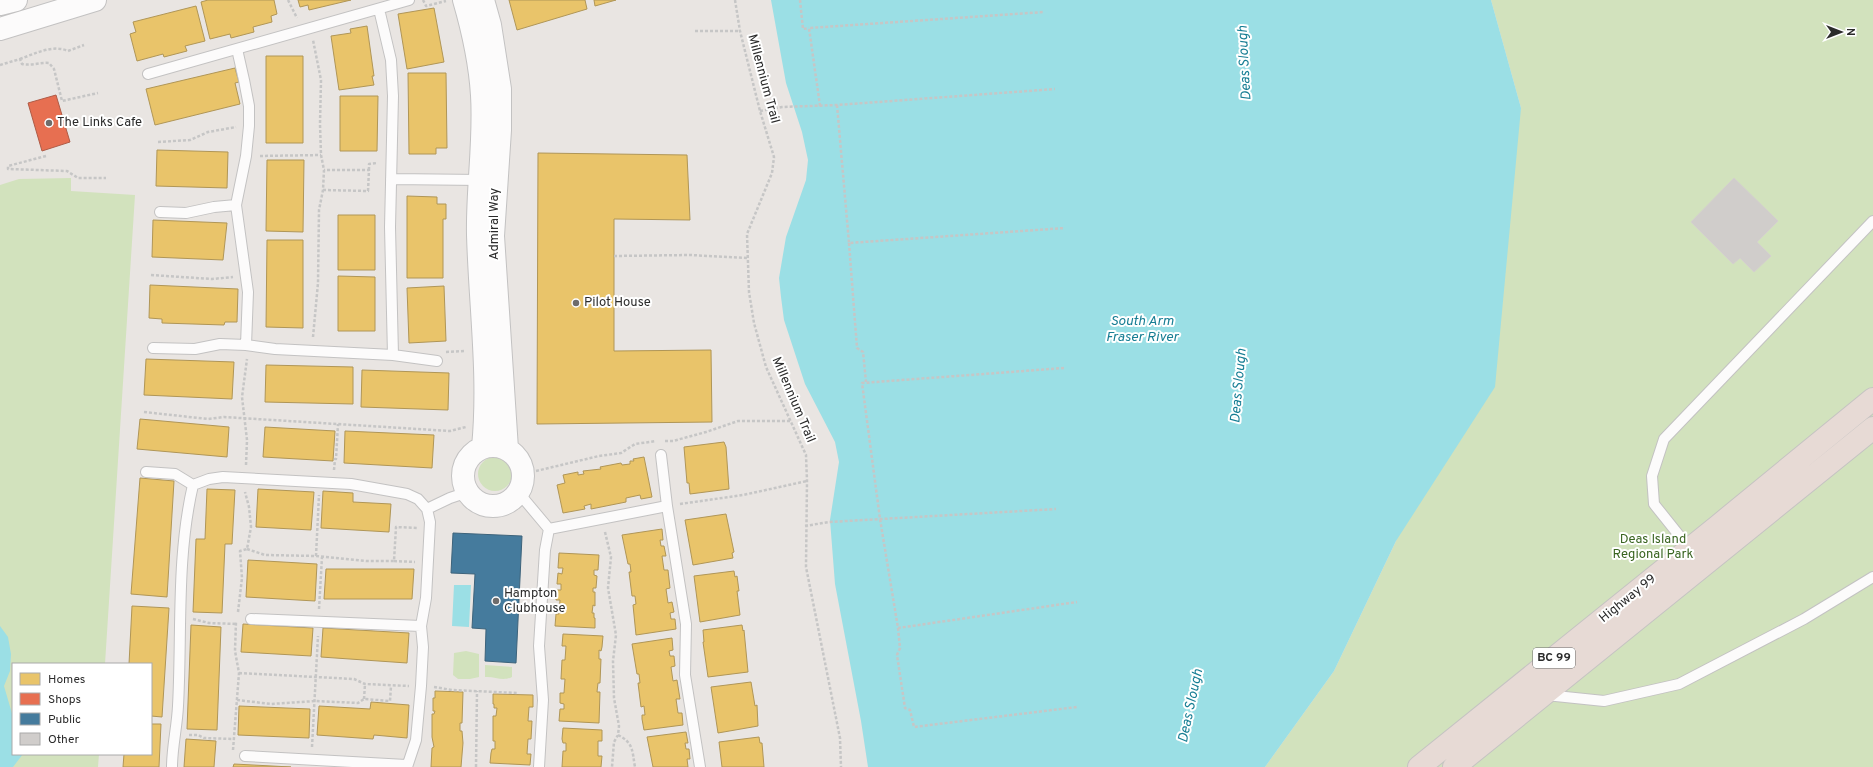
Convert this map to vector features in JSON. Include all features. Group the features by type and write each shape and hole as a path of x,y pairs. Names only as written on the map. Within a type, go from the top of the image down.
{"highway":[{"name":"Highway 99","path":"1419,767 1690,549 1873,399"},
{"name":"Highway 99","path":"1454,767 1873,428"}],"street":[{"path":"0,4 16,0"},
{"path":"0,28 95,0"},
{"name":"Admiral Way","path":"464,0 472,28 500,89 500,130 478,233 486,417 483,447"},
{"name":"Admiral Way","path":"483,0 490,25 488,63"},
{"name":"Admiral Way","path":"488,181 507,449"},
{"path":"491,446 507,449 520,464 523,473 522,483 518,492 511,500 493,506 483,504 475,500 468,492 464,484 463,475 469,458 483,447 491,446"}],"lane":[{"path":"148,74 409,0"},
{"path":"379,9 391,60 393,96 390,226 393,355"},
{"path":"237,49 246,93 249,126 246,156 236,205 248,292 246,345"},
{"path":"391,179 488,181"},
{"path":"160,212 186,213 214,207 236,205"},
{"path":"1690,549 1654,504 1652,476 1664,439 1873,221"},
{"path":"153,348 195,349 220,344 246,345 275,349 393,355 438,361"},
{"path":"660,455 686,624 685,675 700,767"},
{"path":"146,472 175,474 193,485"},
{"path":"193,485 209,479 223,477 245,480 332,482 406,494 418,499 427,509 429,529 426,598 420,626 423,647 421,686 416,740 406,766 245,756"},
{"path":"172,767 178,706 179,618 186,524 193,485"},
{"path":"427,509 450,498 468,492"},
{"path":"518,492 549,529"},
{"path":"549,529 667,506"},
{"path":"539,767 543,700 539,646 545,550 549,529"},
{"path":"1542,695 1604,701 1679,684 1804,618 1873,576"},
{"path":"251,620 420,626"}],"path":[{"path":"288,0 306,29 321,80 321,155 324,170 323,190 319,210 318,283 312,351"},
{"path":"422,0 426,6 448,0"},
{"name":"Millennium Trail","path":"735,0 740,31 760,111 774,157 774,166 747,234 747,258 754,323 764,360 806,455 806,567 840,738 841,767"},
{"path":"800,0 802,29 1044,12"},
{"path":"809,28 820,106"},
{"path":"695,31 740,31"},
{"path":"0,65 52,49 62,48 68,51 84,46"},
{"path":"20,59 22,64 29,65 40,62 49,63 54,69 62,101 98,93"},
{"path":"760,111 782,106 820,106 1055,90"},
{"path":"837,105 857,348 864,352 866,382"},
{"path":"158,142 190,140 208,132 233,127 249,126"},
{"path":"246,156 321,155"},
{"path":"46,156 8,166 8,169 67,171 78,178 106,178"},
{"path":"323,190 368,191 369,170 324,170"},
{"path":"849,243 1065,228"},
{"path":"614,256 690,255 747,258"},
{"path":"151,275 212,279 246,275"},
{"path":"245,480 247,440 242,397 244,373 248,354 246,345"},
{"path":"438,361 444,352 467,350"},
{"path":"1064,368 862,383 880,519 898,628 900,648 897,655 905,708 910,710 914,727 1077,707"},
{"path":"144,412 170,416 208,418 224,417 244,420 450,431 470,426"},
{"path":"332,482 334,459 336,459 338,424"},
{"path":"667,506 743,494 807,481"},
{"path":"316,556 320,482"},
{"path":"805,526 880,519 1056,509"},
{"path":"603,519 611,557 608,588 616,635 613,661 614,698 619,726 618,735 614,742 612,767"},
{"path":"394,560 396,527 429,529"},
{"path":"247,549 264,555 316,556 366,561 394,560 428,563"},
{"path":"311,759 316,701 318,622 322,557"},
{"path":"898,628 1077,602"},
{"path":"179,618 236,624"},
{"path":"239,673 354,679 365,684 421,686 517,693"},
{"path":"364,699 365,684"},
{"path":"237,700 271,704 316,701 358,703 364,699 390,701 391,686"},
{"path":"476,767 477,690"},
{"path":"175,734 234,739"},
{"path":"618,735 627,740 632,747 635,767"}],"green space":[{"name":"Deas Island Regional Park","path":"1491,0 1873,0 1873,767 1265,767 1334,671 1396,541 1521,108"},
{"path":"71,178 71,191 135,195 105,663 12,663 12,755 99,755 98,767 0,767 0,185 19,179"},
{"path":"498,457 507,462 511,467 511,481 507,486 502,490 492,491 488,490 479,481 478,471 479,467 488,458"},
{"path":"466,651 479,654 479,677 458,679 453,675 454,653"},
{"path":"485,665 512,667 512,677 502,679 485,677"}],"water":[{"name":"South Arm Fraser River","path":"771,0 1491,0 1521,108 1495,387 1396,541 1334,671 1265,767 868,767 861,721 835,584 830,520 839,462 835,442 805,384 784,320 781,297 779,278 786,237 806,180 808,160 802,132 786,83"},
{"path":"454,585 471,585 469,627 452,626"},
{"path":"0,626 8,637 11,654 10,671 4,686 12,714 12,755 22,755 13,767 0,767"}],"building: Homes":[{"path":"208,0 274,0 277,14 271,16 272,22 253,27 254,32 231,38 230,34 210,39 201,2"},
{"path":"298,0 351,0 309,10 308,5 300,7"},
{"path":"509,0 585,0 587,9 517,30"},
{"path":"594,0 616,0 595,6"},
{"path":"196,6 205,41 185,46 187,51 164,57 163,54 137,61 130,34 136,32 133,22"},
{"path":"434,8 444,62 407,69 398,14"},
{"path":"367,26 374,85 339,90 331,36 351,33 350,29"},
{"path":"266,56 303,56 303,143 266,143"},
{"path":"235,68 239,82 235,83 240,104 155,125 146,89"},
{"path":"408,73 446,73 447,148 436,148 436,154 409,154"},
{"path":"340,96 378,96 377,151 340,151"},
{"path":"157,150 228,152 227,188 156,186"},
{"name":"Pilot House","path":"538,153 687,155 690,220 614,219 614,351 711,350 712,422 537,424"},
{"path":"267,160 304,160 303,232 266,231"},
{"path":"407,196 437,197 437,204 446,204 446,219 443,219 443,278 407,278"},
{"path":"338,215 375,215 375,270 338,270"},
{"path":"153,220 227,223 223,260 152,257"},
{"path":"267,240 303,240 303,328 266,327"},
{"path":"338,276 375,277 375,331 338,331"},
{"path":"150,285 238,289 237,322 225,322 224,325 162,323 162,319 149,318"},
{"path":"444,286 446,341 409,343 407,288"},
{"path":"146,359 234,362 232,399 144,395"},
{"path":"266,365 353,367 353,404 265,402"},
{"path":"362,370 449,373 448,410 361,407"},
{"path":"140,419 229,427 227,457 137,449"},
{"path":"265,427 335,431 333,461 263,457"},
{"path":"345,431 434,435 432,468 344,463"},
{"path":"724,442 726,447 729,489 690,494 689,483 687,483 684,447"},
{"path":"644,457 652,497 641,499 640,495 626,498 626,502 591,509 591,504 584,506 585,509 563,513 557,485 565,483 563,475 578,472 578,475 584,474 583,471 601,469 600,467 621,463 622,465 630,464 630,461 634,461 633,459"},
{"path":"140,478 174,481 167,597 131,594"},
{"path":"207,489 235,490 232,544 225,544 222,613 193,612 196,539 205,539"},
{"path":"258,489 314,492 311,530 256,527"},
{"path":"323,491 353,493 353,502 391,504 389,532 321,528"},
{"path":"726,514 734,552 732,553 733,558 693,565 685,520"},
{"path":"662,529 663,540 660,540 661,546 664,546 666,556 662,556 664,570 668,570 670,588 666,589 668,603 672,602 674,612 670,613 671,619 675,619 676,629 636,635 633,605 636,604 635,596 632,596 629,572 631,572 630,564 628,564 622,535"},
{"path":"559,553 599,555 598,570 594,570 594,575 597,576 596,588 593,588 593,592 595,592 595,606 593,605 592,613 594,613 595,618 595,628 555,626 556,614 559,614 560,600 556,600 557,590 561,590 561,584 557,584 558,573 562,574 563,568 558,568"},
{"path":"248,560 317,564 315,601 246,597"},
{"path":"326,569 414,569 412,599 324,599"},
{"path":"734,571 735,577 737,576 740,615 700,622 694,576"},
{"path":"132,606 169,608 162,717 152,716 152,663 129,663"},
{"path":"243,624 313,628 311,656 241,652"},
{"path":"191,625 221,627 217,730 187,729"},
{"path":"742,625 743,631 744,630 748,672 708,677 703,642 703,630"},
{"path":"323,628 409,633 407,663 321,657"},
{"path":"563,634 603,636 601,651 599,650 599,659 601,659 600,683 598,683 597,692 600,692 599,723 559,721 560,709 564,709 564,704 560,703 560,693 564,693 565,679 561,679 562,660 565,660 566,646 562,646"},
{"path":"672,638 673,650 669,651 670,656 674,656 675,666 671,667 673,681 677,680 680,699 676,699 678,713 682,713 683,725 644,730 642,715 645,715 644,706 641,707 638,683 640,683 639,674 637,674 632,644"},
{"path":"751,682 755,706 757,705 758,726 718,733 711,687"},
{"path":"435,691 463,692 462,723 460,723 463,743 461,767 431,767 432,748 434,747 432,737 432,714 434,714 435,711 433,711 433,698 435,698"},
{"path":"493,694 533,695 533,707 529,707 528,721 532,721 531,739 528,739 527,754 531,754 530,765 490,763 492,749 495,749 495,741 493,741 493,716 496,716 497,708 494,708"},
{"path":"371,702 409,705 407,738 374,735 373,739 317,735 319,706 370,709"},
{"path":"239,706 310,709 309,738 238,735"},
{"path":"152,724 161,724 159,767 123,767 124,755 152,755"},
{"path":"563,728 602,730 602,741 598,741 598,756 602,756 601,767 562,767 563,751 566,751 566,743 563,743 562,739"},
{"path":"686,732 688,743 685,743 686,749 689,749 690,759 687,759 688,767 653,767 647,737"},
{"path":"759,737 760,743 762,743 764,767 722,767 719,742"},
{"path":"186,739 216,741 214,767 184,767"},
{"path":"234,764 291,767 233,767"}],"building: Shops":[{"name":"The Links Cafe","path":"56,95 70,142 42,151 28,103"}],"building: Public":[{"name":"Hampton Clubhouse","path":"453,533 522,536 516,663 485,661 486,629 472,628 475,574 451,573"}],"building: Other":[{"path":"1734,178 1778,221 1757,242 1771,256 1754,272 1740,258 1733,264 1691,222"}],"place":[{"name":"The Links Cafe","path":"49,123"},
{"name":"Pilot House","path":"576,303"},
{"name":"Hampton Clubhouse","path":"496,601"}],"water label":[{"name":"Deas Slough","path":"1245,63"},
{"name":"Deas Slough","path":"1239,386"},
{"name":"Deas Slough","path":"1191,706"}]}
